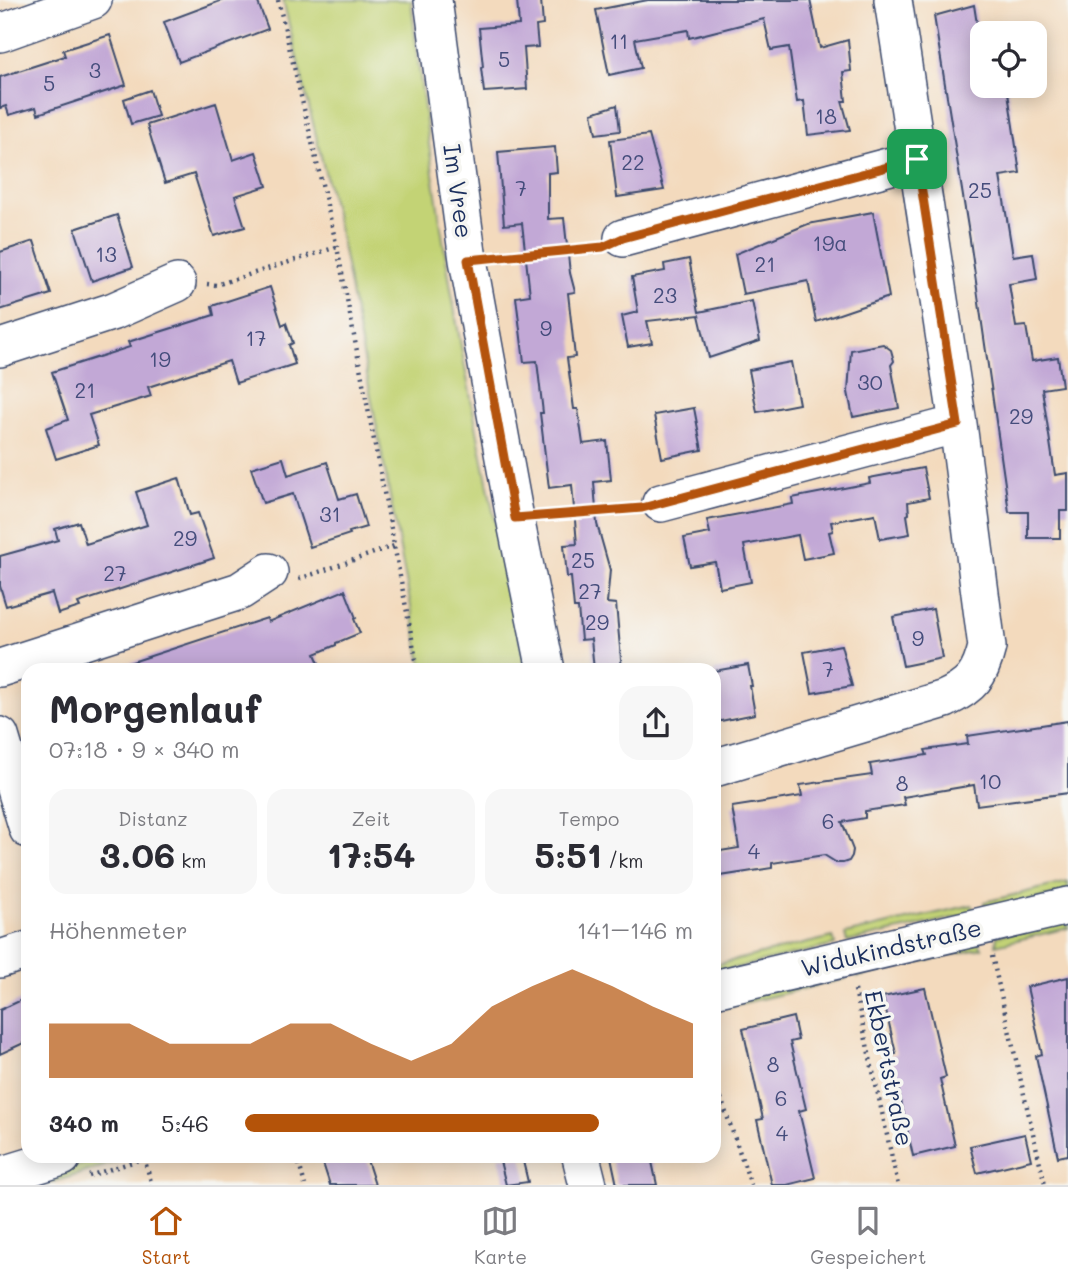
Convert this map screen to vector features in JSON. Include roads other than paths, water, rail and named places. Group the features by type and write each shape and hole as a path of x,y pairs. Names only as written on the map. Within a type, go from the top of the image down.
{"street":[{"path":"0,33 93,0"},
{"name":"Im Vree","path":"433,0 468,260 515,518 546,663"},
{"path":"721,766 945,699 962,691 975,679 982,667 987,647 958,424 892,0"},
{"path":"623,238 917,159"},
{"path":"0,348 114,311 177,283"},
{"path":"660,503 958,424"},
{"path":"0,668 240,591 269,572"},
{"path":"0,736 21,806"},
{"name":"Widukindstraße","path":"721,987 1068,905"},
{"path":"0,959 21,952"},
{"path":"582,1163 588,1185"},
{"path":"0,1176 74,1167"}]}
